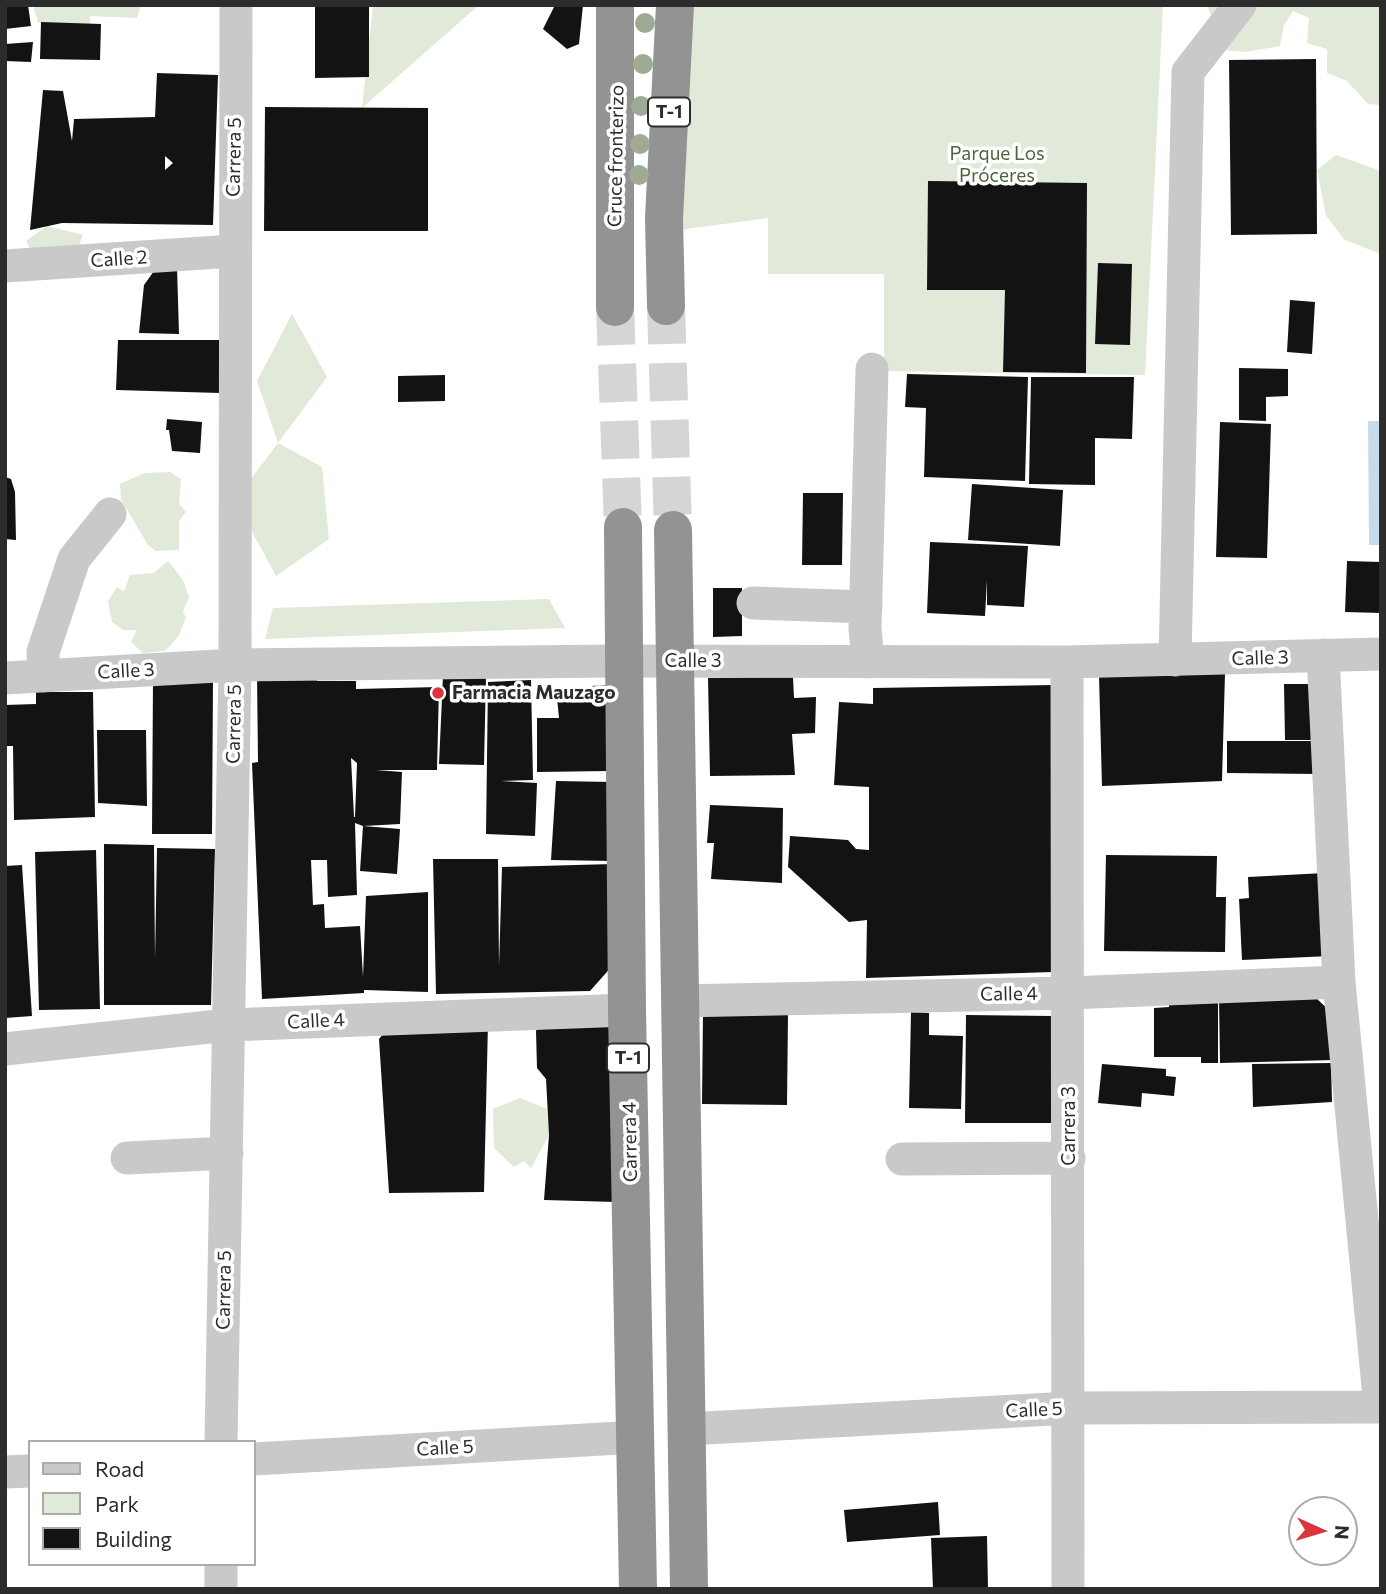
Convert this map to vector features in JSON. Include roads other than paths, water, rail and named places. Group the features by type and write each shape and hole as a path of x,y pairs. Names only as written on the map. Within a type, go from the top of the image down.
{"highway":[{"name":"Cruce fronterizo","path":"615,5 615,307"},
{"name":"T-1","path":"666,306 664,218 675,5"},
{"name":"Carrera 4","path":"622,527 627,1010 638,1589"},
{"path":"673,530 689,1589"}],"street":[{"name":"Carrera 5","path":"220,1440 235,665 236,5"},
{"path":"1175,660 1188,72 1240,5"},
{"name":"Calle 2","path":"5,266 234,251"},
{"path":"867,662 872,369"},
{"path":"44,676 43,652 74,559 110,514"},
{"path":"753,603 866,607"},
{"name":"Calle 3","path":"5,678 235,665 625,661 1067,662 1381,654"},
{"path":"1323,655 1339,982 1372,1230 1380,1407"},
{"name":"Carrera 3","path":"1067,662 1070,1408 1068,1589"},
{"name":"Calle 4","path":"679,1001 1069,993 1339,982"},
{"name":"Calle 4","path":"5,1049 228,1025 627,1010"},
{"path":"127,1158 227,1153"},
{"path":"902,1159 1069,1158"},
{"name":"Calle 5","path":"688,1429 1070,1408 1380,1407"},
{"name":"Calle 5","path":"256,1459 637,1437"},
{"path":"5,1472 28,1471"},
{"path":"221,1566 221,1589"}],"water":[{"path":"1368,421 1381,421 1381,545 1369,545"}],"tunnel":[{"path":"666,306 673,530"},
{"path":"615,307 623,527"}],"place":[{"name":"Farmacia Mauzago","path":"438,693"}],"park label":[{"name":"Parque Los Próceres","path":"997,165"}]}
